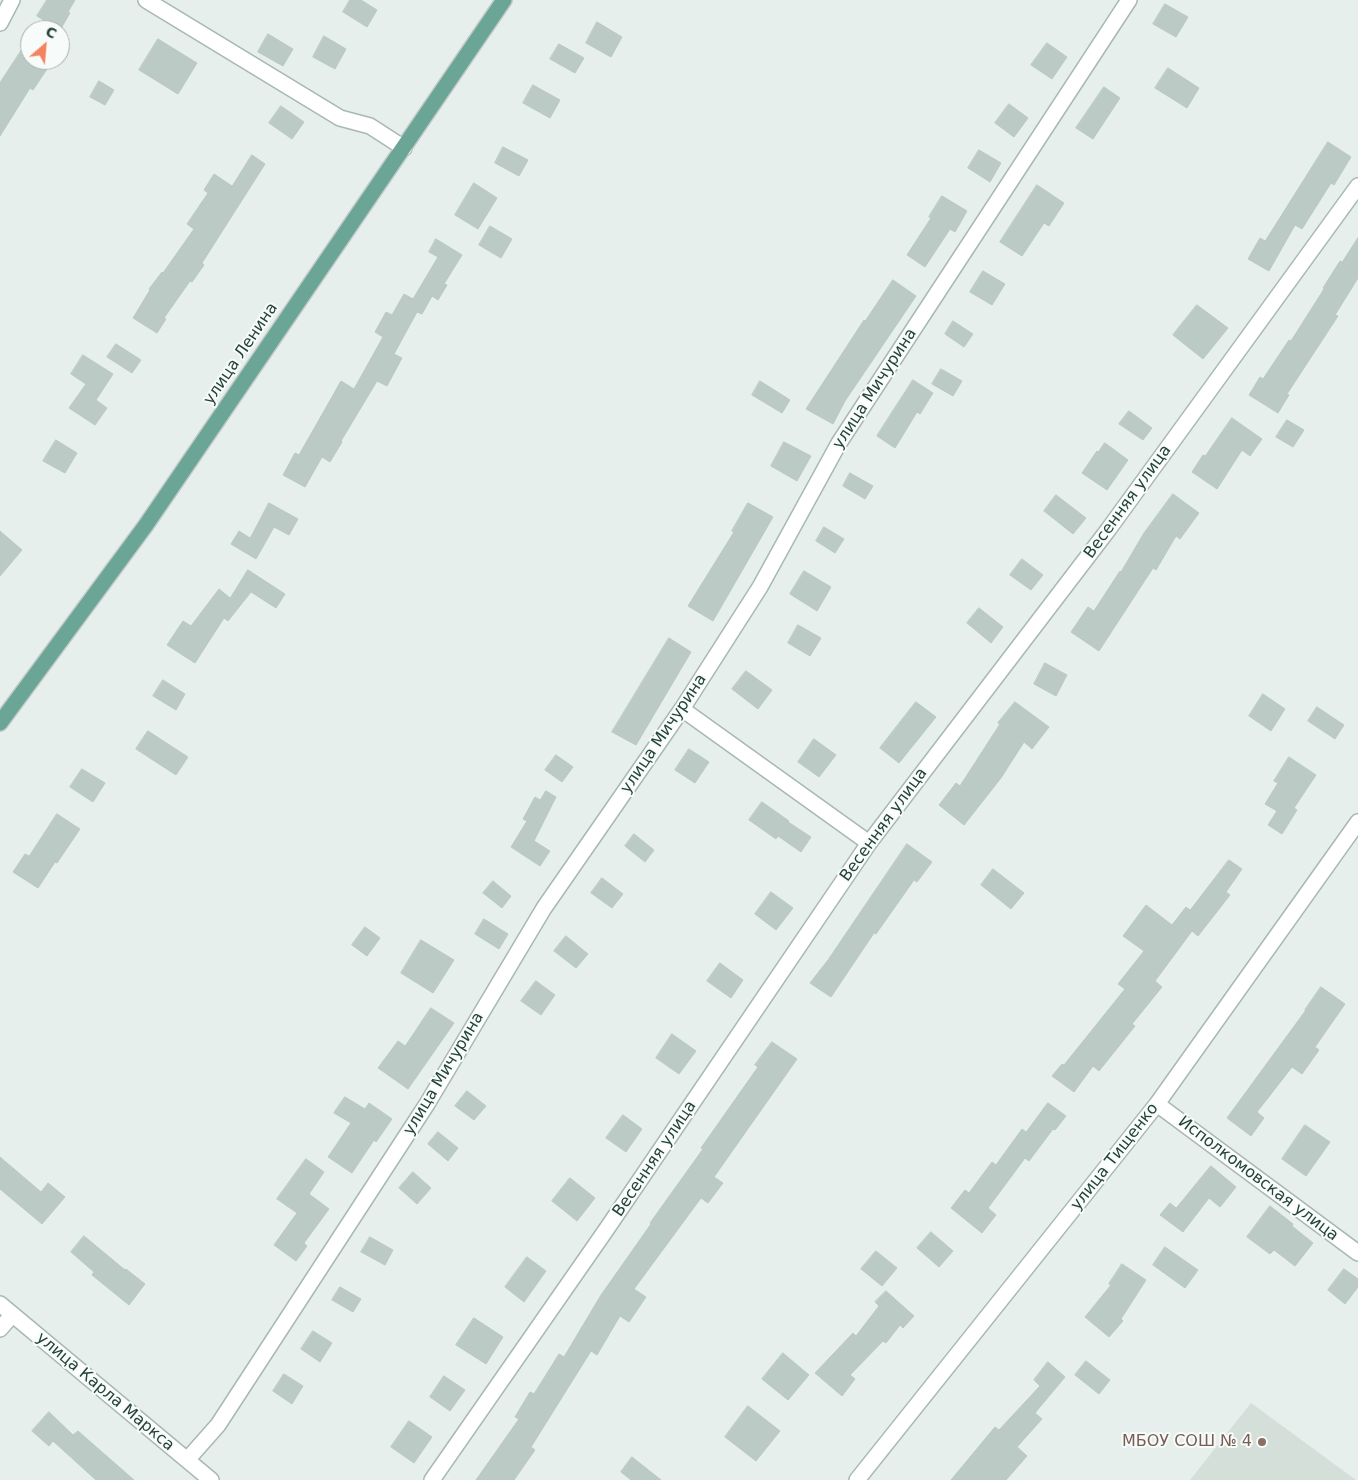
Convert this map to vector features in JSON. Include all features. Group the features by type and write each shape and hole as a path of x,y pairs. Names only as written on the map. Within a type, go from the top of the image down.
{"main road":[{"name":"улица Ленина","path":"0,723 146,525 504,0"}],"street":[{"path":"0,23 12,0"},
{"path":"146,0 340,118 370,126 404,148"},
{"name":"улица Мичурина","path":"187,1460 218,1425 416,1120 544,908 682,709 760,587 839,443 1129,0"},
{"name":"Весенняя улица","path":"432,1480 606,1230 869,843 1114,522 1358,186"},
{"path":"682,709 869,843"},
{"name":"улица Тищенко","path":"857,1480 1157,1104 1358,822"},
{"name":"Исполкомовская улица","path":"1157,1104 1358,1253"},
{"name":"улица Карла Маркса","path":"0,1304 211,1480"},
{"path":"0,1329 12,1315"}],"shaded area":[{"name":"МБОУ СОШ № 4","path":"1251,1403 1356,1480 1190,1480"}],"building":[{"path":"47,0 75,0 66,20 44,20 37,16"},
{"path":"350,0 361,0 377,10 367,27 343,12"},
{"path":"1165,4 1188,17 1176,37 1153,24"},
{"path":"597,22 622,37 611,57 586,43"},
{"path":"268,34 293,49 283,66 258,52"},
{"path":"324,36 346,49 335,69 313,57"},
{"path":"158,39 197,63 178,94 139,70"},
{"path":"1047,43 1067,57 1052,79 1031,65"},
{"path":"559,44 584,58 575,73 550,59"},
{"path":"20,52 20,70 46,70 33,90 30,88 0,136 0,83"},
{"path":"1168,68 1199,88 1187,108 1155,88"},
{"path":"99,81 114,90 105,105 90,97"},
{"path":"533,85 560,100 550,118 523,103"},
{"path":"1104,87 1120,98 1093,139 1076,128"},
{"path":"1009,104 1028,118 1014,137 995,123"},
{"path":"281,106 304,122 292,139 269,123"},
{"path":"1328,142 1351,157 1334,185 1331,183 1302,229 1295,225 1269,271 1248,259 1260,238 1265,241"},
{"path":"503,147 528,160 519,176 495,163"},
{"path":"979,150 1001,163 990,182 968,168"},
{"path":"252,155 265,164 202,263 204,265 192,282 190,281 164,318 166,319 157,333 133,318 149,289 163,273 194,229 187,224 208,193 204,190 214,174 232,186"},
{"path":"474,183 497,198 478,229 455,215"},
{"path":"1037,185 1064,203 1049,226 1044,223 1022,256 1000,242"},
{"path":"942,196 967,211 955,232 950,229 925,267 907,255 931,218 929,217"},
{"path":"490,226 512,239 501,258 479,245"},
{"path":"1358,238 1358,278 1335,315 1338,316 1287,394 1289,395 1278,413 1249,395 1260,377 1263,379 1289,340 1291,341 1340,261 1342,262"},
{"path":"436,239 462,255 444,284 447,285 438,300 432,296 422,314 417,312 394,354 402,358 387,386 377,381 330,462 322,457 305,487 283,475 295,453 299,455 341,381 354,389 383,337 375,332 386,312 392,315 404,294 413,299 438,257 429,252"},
{"path":"983,271 1005,284 992,305 970,292"},
{"path":"893,280 916,296 845,401 833,424 806,409 864,320"},
{"path":"1197,305 1228,328 1203,359 1173,335"},
{"path":"953,321 973,334 964,347 945,334"},
{"path":"116,344 141,360 132,373 107,357"},
{"path":"83,355 113,374 96,400 107,408 95,425 69,408 86,384 71,374"},
{"path":"941,369 962,381 953,396 932,384"},
{"path":"913,380 933,393 920,414 917,412 895,448 877,436"},
{"path":"760,381 790,400 782,413 752,395"},
{"path":"1129,411 1152,428 1143,440 1119,424"},
{"path":"1232,418 1262,439 1250,456 1242,450 1217,489 1192,472"},
{"path":"1287,420 1304,430 1293,447 1276,437"},
{"path":"56,440 77,453 65,473 43,461"},
{"path":"784,442 811,456 797,481 771,466"},
{"path":"1105,443 1128,460 1107,490 1082,473"},
{"path":"850,473 873,486 865,499 843,486"},
{"path":"1173,494 1199,513 1180,539 1176,536 1156,570 1153,568 1099,651 1071,632 1088,607 1094,611 1121,572 1144,533"},
{"path":"1056,495 1086,518 1073,534 1044,511"},
{"path":"269,503 298,519 289,535 274,527 256,559 231,544 239,531 250,538"},
{"path":"748,503 773,517 713,621 688,606 734,532 732,531"},
{"path":"824,527 844,539 835,553 816,541"},
{"path":"0,531 22,550 0,576"},
{"path":"1022,559 1043,575 1031,590 1010,575"},
{"path":"248,570 285,594 276,608 251,592 228,621 224,618 195,663 167,645 183,621 191,626 219,589 230,598"},
{"path":"804,571 831,587 817,611 790,594"},
{"path":"979,608 1003,627 991,643 967,623"},
{"path":"798,625 821,638 810,656 788,643"},
{"path":"669,638 691,652 636,745 612,732"},
{"path":"1045,663 1067,675 1056,696 1034,684"},
{"path":"746,671 772,690 758,709 732,689"},
{"path":"163,680 185,694 176,710 153,696"},
{"path":"1263,694 1285,709 1271,731 1249,716"},
{"path":"916,702 936,717 899,763 880,748"},
{"path":"1015,702 1049,727 1032,749 1024,742 1001,778 964,825 939,805 956,783 960,786 1000,724 998,723"},
{"path":"1317,707 1344,725 1335,739 1308,721"},
{"path":"148,731 188,757 176,775 136,749"},
{"path":"814,739 836,755 819,777 798,762"},
{"path":"689,749 709,762 695,783 675,770"},
{"path":"556,755 573,767 562,782 545,770"},
{"path":"1289,757 1316,775 1294,808 1297,810 1282,834 1268,825 1277,811 1265,804 1278,783 1274,781"},
{"path":"82,769 105,783 93,802 70,787"},
{"path":"546,791 556,797 534,841 550,851 540,866 511,847 527,821 523,819 535,797 540,800"},
{"path":"762,802 811,837 801,852 778,836 776,839 749,820"},
{"path":"57,814 80,829 38,888 13,872 25,854 29,856"},
{"path":"634,834 654,850 645,862 625,846"},
{"path":"907,844 932,862 917,882 914,880 876,934 874,933 831,997 810,983 828,960"},
{"path":"1229,860 1242,869 1226,892 1230,895 1198,936 1192,931 1155,981 1162,987 1132,1024 1135,1026 1099,1071 1093,1066 1074,1092 1052,1076 1062,1064 1064,1065 1125,989 1118,984 1144,951 1123,936 1146,905 1172,925 1186,907 1190,910"},
{"path":"993,869 1024,893 1011,909 981,885"},
{"path":"602,878 623,894 612,908 591,893"},
{"path":"493,881 511,896 502,908 483,893"},
{"path":"771,892 793,908 776,930 755,914"},
{"path":"484,919 508,934 499,949 475,934"},
{"path":"365,927 380,938 367,956 352,945"},
{"path":"566,936 588,954 576,968 554,951"},
{"path":"421,940 454,960 433,993 401,973"},
{"path":"720,963 743,980 731,998 707,981"},
{"path":"536,981 555,995 541,1015 521,1001"},
{"path":"1321,987 1345,1004 1315,1047 1319,1050 1302,1074 1292,1067 1257,1112 1264,1118 1251,1136 1227,1118"},
{"path":"431,1008 454,1023 408,1089 378,1068 398,1041 405,1046"},
{"path":"672,1034 696,1051 679,1074 656,1058"},
{"path":"772,1042 797,1059 714,1177 723,1183 708,1203 701,1198 634,1289 646,1297 629,1322 620,1316 597,1355 591,1351 531,1447 535,1450 514,1480 476,1480 519,1419 515,1417 530,1392 534,1394 559,1354 564,1357 601,1295 703,1149 701,1148 758,1067 755,1065"},
{"path":"467,1091 486,1106 474,1120 455,1106"},
{"path":"345,1097 365,1109 369,1103 392,1119 376,1142 374,1140 352,1173 328,1157 351,1123 334,1113"},
{"path":"1048,1103 1066,1116 1055,1130 1053,1129 1029,1161 1025,1158 988,1208 996,1215 982,1233 951,1208 965,1190 969,1193 992,1162 996,1165 1022,1129 1026,1132"},
{"path":"623,1115 642,1129 626,1152 606,1138"},
{"path":"1305,1125 1330,1142 1306,1176 1282,1159"},
{"path":"438,1132 458,1148 448,1161 428,1144"},
{"path":"0,1157 41,1192 48,1183 65,1197 42,1224 0,1189"},
{"path":"306,1159 324,1172 309,1194 329,1209 304,1243 307,1246 296,1261 274,1245 297,1213 277,1199"},
{"path":"1211,1166 1236,1187 1220,1207 1209,1198 1183,1232 1160,1215 1170,1203 1176,1208"},
{"path":"413,1172 431,1188 417,1204 399,1188"},
{"path":"570,1178 595,1198 577,1221 552,1201"},
{"path":"1270,1206 1313,1243 1295,1266 1274,1250 1270,1254 1247,1237"},
{"path":"931,1232 953,1251 939,1267 917,1248"},
{"path":"84,1236 145,1284 129,1305 92,1275 94,1272 71,1252"},
{"path":"370,1237 393,1250 385,1265 361,1252"},
{"path":"1165,1247 1198,1270 1185,1288 1153,1265"},
{"path":"876,1251 897,1268 882,1286 861,1269"},
{"path":"527,1257 546,1271 524,1302 505,1287"},
{"path":"1122,1264 1146,1280 1121,1319 1123,1321 1109,1337 1085,1317 1111,1285 1109,1284"},
{"path":"1344,1269 1358,1279 1358,1287 1345,1304 1328,1290"},
{"path":"340,1287 361,1299 353,1312 332,1300"},
{"path":"886,1291 914,1316 903,1328 900,1325 886,1343 883,1341 850,1375 855,1379 842,1396 815,1373 853,1333 856,1336 879,1306 875,1302"},
{"path":"474,1318 503,1337 486,1364 456,1345"},
{"path":"313,1331 332,1343 320,1362 301,1349"},
{"path":"783,1353 809,1375 788,1400 762,1379"},
{"path":"1086,1361 1110,1380 1099,1394 1075,1375"},
{"path":"1048,1362 1065,1377 1035,1413 1042,1419 1017,1447 1027,1456 1006,1480 951,1480 995,1427 999,1430 1040,1386 1034,1380"},
{"path":"284,1374 303,1386 292,1404 273,1391"},
{"path":"444,1376 465,1390 450,1411 430,1397"},
{"path":"748,1406 780,1431 756,1461 725,1437"},
{"path":"49,1412 73,1435 78,1431 134,1480 96,1480 53,1441 49,1446 32,1431"},
{"path":"409,1421 432,1437 414,1463 391,1447"},
{"path":"632,1457 661,1480 631,1480 621,1472"}],"place":[{"name":"МБОУ СОШ № 4","path":"1262,1442"}]}
